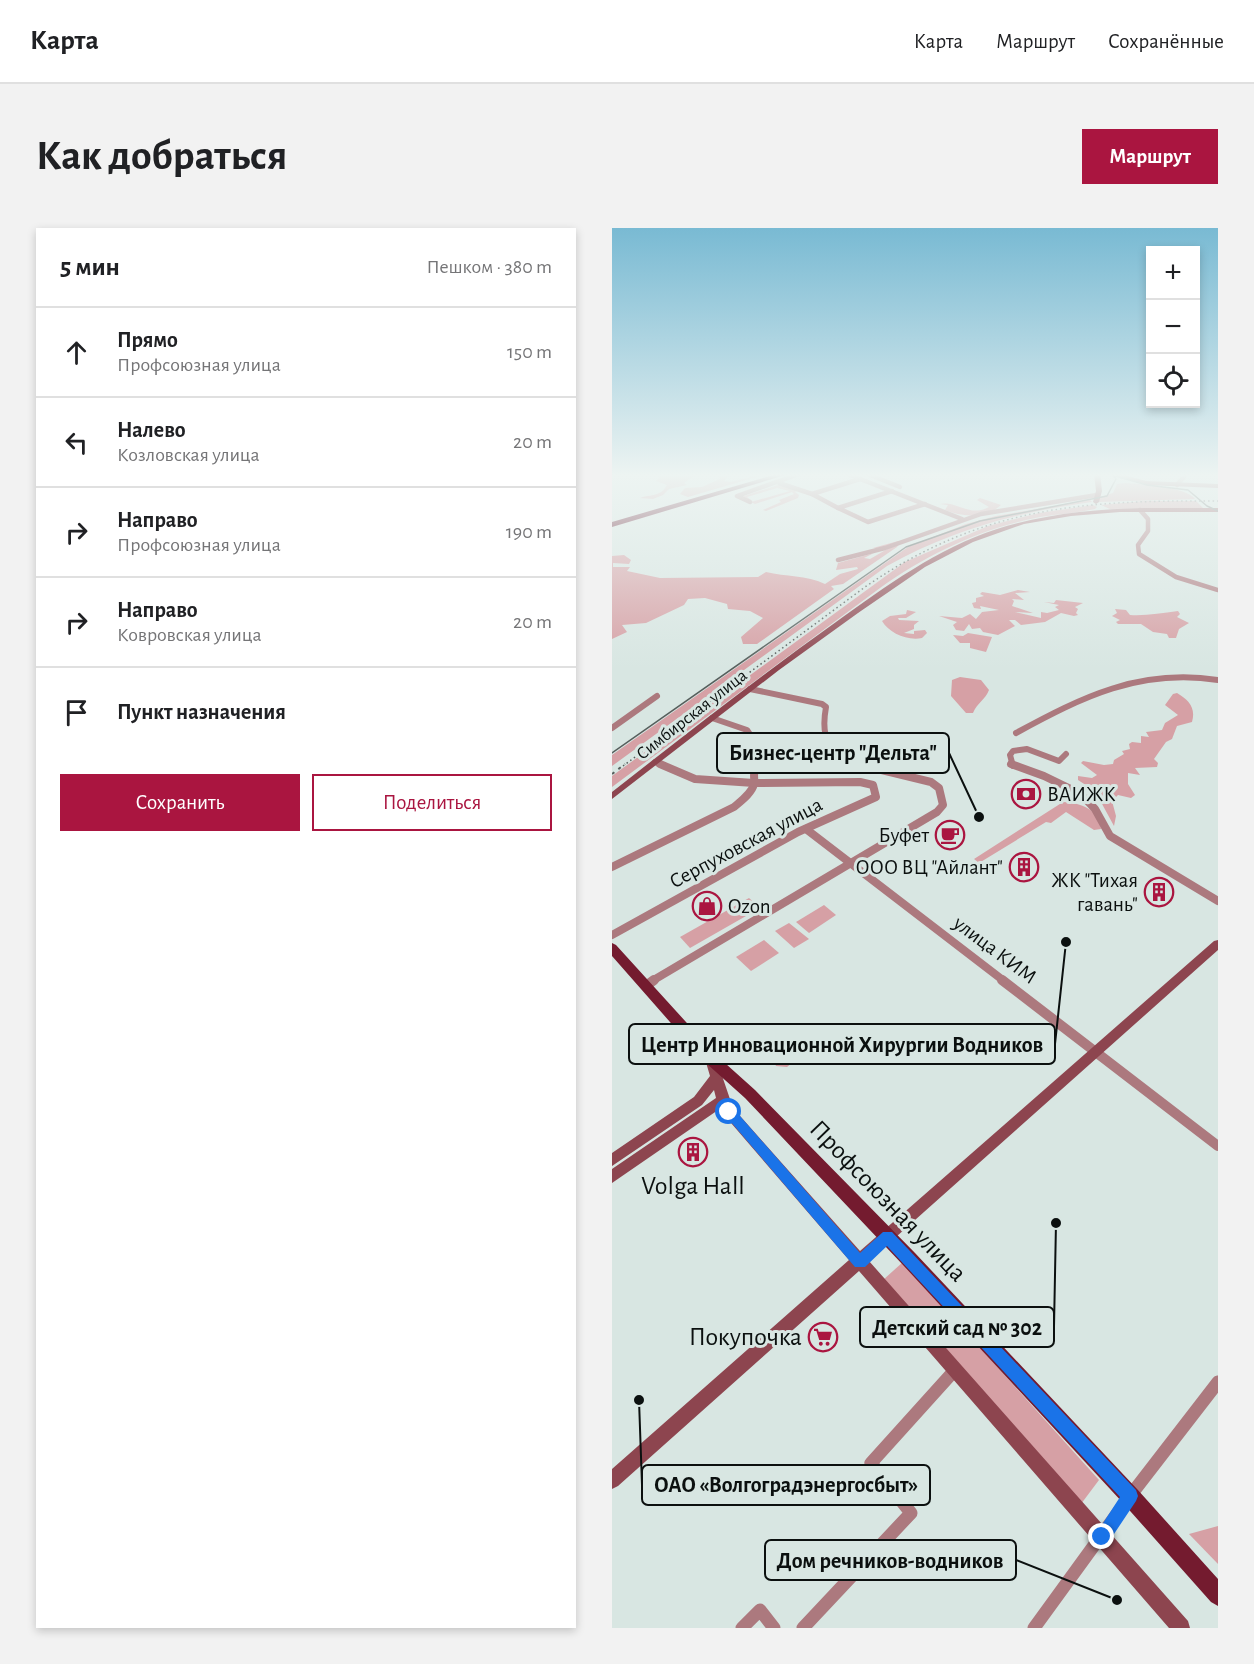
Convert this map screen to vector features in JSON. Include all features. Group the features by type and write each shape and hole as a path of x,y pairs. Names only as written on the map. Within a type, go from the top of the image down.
{"main road":[{"name":"Симбирская улица","path":"612,796 791,657 885,589 947,552 982,538"},
{"path":"612,1480 860,1262 1096,1049 1218,944"},
{"name":"Профсоюзная улица","path":"612,948 711,1059 750,1094 888,1236 1130,1496 1218,1595"},
{"name":"Профсоюзная улица","path":"711,1059 723,1100 729,1112 1181,1628"},
{"path":"612,1160 698,1101 716,1078"},
{"path":"612,1178 723,1100"}],"street":[{"path":"838,562 863,560 885,548 911,538"},
{"path":"1143,538 1138,545 1139,554 1152,566 1199,586 1218,590"},
{"path":"1016,734 1067,704 1156,676 1183,674 1218,680"},
{"path":"646,986 662,973 852,864 937,812 943,805 939,788 931,782 908,775 869,769 833,751 823,734 821,725 826,707 822,704 750,689"},
{"path":"612,728 657,696"},
{"path":"612,867 734,807 745,798 754,783 753,771 765,757 747,730 712,718"},
{"path":"1066,754 1059,761 1020,749 1010,755 1011,765 1044,776 1081,794 1095,809 1110,836 1218,901"},
{"path":"655,762 695,778 754,783"},
{"name":"Серпуховская улица","path":"612,935 806,829 876,797 873,785 860,782 754,783"},
{"name":"улица КИМ","path":"806,829 1096,1049 1218,1146"},
{"path":"803,1628 911,1513 871,1463 954,1371"},
{"path":"1034,1628 1130,1496 1218,1382"},
{"path":"742,1628 760,1610 774,1628"}],"shaded area":[{"path":"930,538 946,538 887,566 612,766 612,755 908,547"},
{"path":"960,538 969,538 936,553 880,588 612,787 612,776 905,562"},
{"path":"898,541 900,543 897,547 843,584 831,586 834,589 757,644 743,644 741,637 763,618 750,611 728,609 727,604 705,598 688,599 684,605 646,623 622,625 627,632 612,639 612,556 624,555 631,560 629,564 613,563 613,567 630,567 627,571 660,578 758,577 766,572 811,579 825,584 840,574 858,569 857,567 836,570 838,563 874,553 864,558 870,559 889,548 873,548"},
{"path":"1018,590 1030,592 1015,593 1024,600 1012,599 1014,601 1012,606 1033,613 1015,612 1041,618 1041,612 1059,610 1055,607 1059,605 1044,602 1054,603 1056,600 1083,603 1075,607 1078,609 1076,613 1078,615 1074,616 1061,613 1045,622 1021,625 1015,620 1009,620 1015,626 998,635 983,632 980,628 972,629 969,624 964,631 956,630 953,625 957,622 939,616 962,618 970,614 976,619 982,612 999,610 980,606 981,609 974,608 972,603 976,602 976,598 984,596 980,594 982,592 1000,595"},
{"path":"1115,609 1126,610 1130,615 1178,611 1180,614 1177,617 1189,623 1179,629 1176,638 1169,638 1167,634 1153,632 1141,624 1118,624 1116,622 1120,620 1112,616 1117,613"},
{"path":"907,610 916,612 906,618 898,618 899,620 919,621 914,625 914,629 904,633 914,634 914,631 925,630 927,633 922,638 899,635 882,621 890,616 906,614"},
{"path":"968,633 992,637 986,652 970,648 970,643 960,643 953,635 963,636"},
{"path":"960,677 981,680 989,690 973,713 966,713 951,696 952,680"},
{"path":"1177,693 1190,705 1193,713 1192,722 1177,726 1172,739 1166,742 1154,759 1158,763 1157,767 1135,768 1140,775 1128,773 1128,784 1135,795 1131,798 1118,795 1112,801 1116,816 1114,826 1095,791 1078,780 1078,776 1092,778 1097,775 1081,763 1083,761 1104,765 1113,764 1114,760 1124,754 1122,751 1130,749 1129,744 1141,743 1141,736 1149,737 1146,732 1162,730 1165,723 1178,715 1165,705 1173,694"},
{"path":"1063,802 1088,808 1097,816 1101,829 1094,830 1066,812 1051,823 1046,822 979,863 974,859"},
{"path":"749,898 760,908 690,948 680,937"},
{"path":"824,905 836,915 809,933 796,922"},
{"path":"789,923 809,939 794,948 775,931"},
{"path":"764,940 779,953 751,971 736,957"},
{"path":"778,1041 795,1056 793,1062 787,1067 776,1066 772,1057 765,1053 766,1045"},
{"path":"903,1262 1099,1480 1081,1504 883,1280"},
{"path":"1218,1526 1218,1564 1189,1534"}],"tram line":[{"path":"612,753 906,547 931,538"}],"railway":[{"path":"623,766 865,587 908,560 954,538"},
{"path":"612,774 625,764"}],"place":[{"name":"ВАИЖК","path":"1026,794"},
{"name":"Бизнес-центр \"Дельта\"","path":"979,817"},
{"name":"Буфет","path":"950,835"},
{"name":"ООО ВЦ \"Айлант\"","path":"1024,867"},
{"name":"ЖК \"Тихая гавань\"","path":"1159,892"},
{"name":"Ozon","path":"707,906"},
{"name":"Центр Инновационной Хирургии Водников","path":"1066,942"},
{"name":"Volga Hall","path":"693,1152"},
{"name":"Детский сад № 302","path":"1056,1223"},
{"name":"Покупочка","path":"823,1337"},
{"name":"ОАО «Волгоградэнергосбыт»","path":"639,1400"},
{"name":"Дом речников-водников","path":"1117,1600"}],"route":[{"path":"729,1112 860,1262 888,1236 1130,1496 1102,1537"}]}
